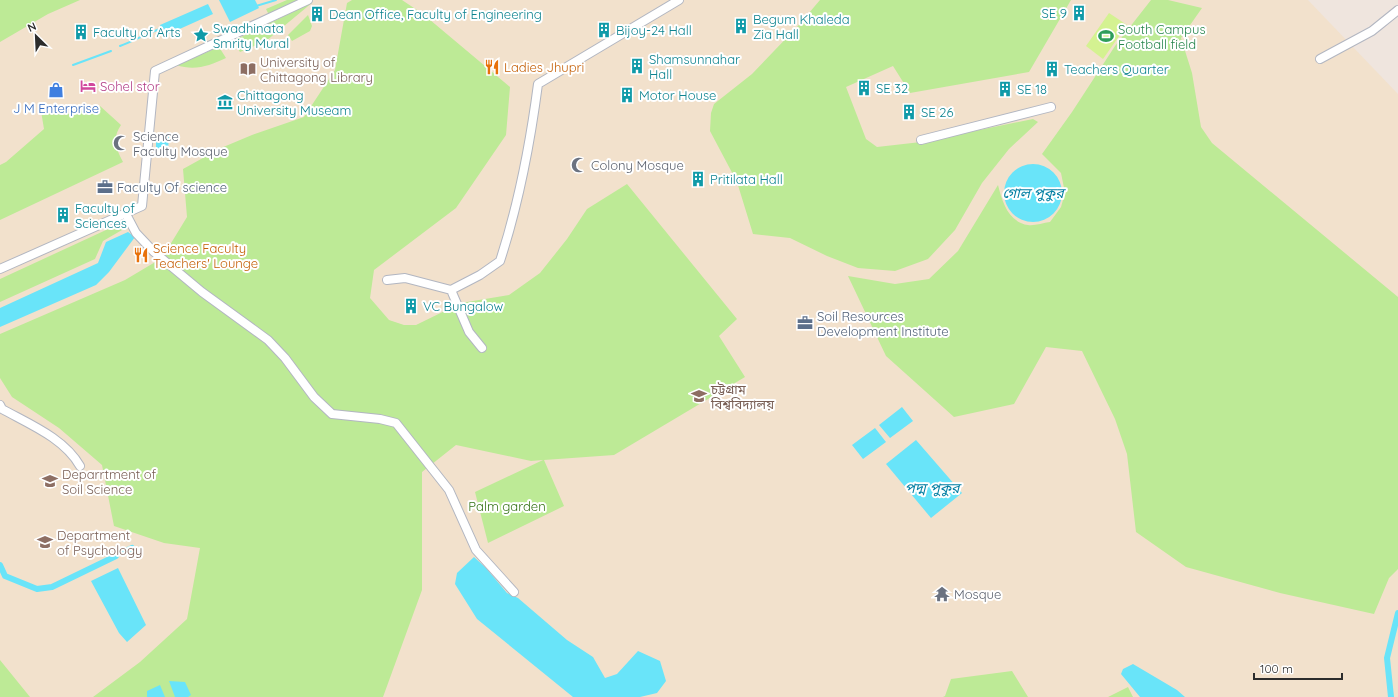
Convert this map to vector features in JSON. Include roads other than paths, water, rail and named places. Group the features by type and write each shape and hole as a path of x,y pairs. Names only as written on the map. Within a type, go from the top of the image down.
{"street":[{"path":"0,269 142,206 155,70 308,0"},
{"path":"387,280 405,278 451,290 480,275 500,262 519,197 530,144 538,84 679,0"},
{"path":"1320,60 1372,31 1398,10"},
{"path":"921,140 1051,107"},
{"path":"126,214 136,233 154,252 202,292 268,340 286,358 314,397 332,414 380,419 396,423 449,490 476,550 514,592"},
{"path":"451,290 469,332 482,348"},
{"path":"0,405 2,409 50,436 76,459 80,466"}],"water":[{"path":"219,0 255,0 259,8 230,22"},
{"path":"208,4 213,14 164,36 160,25"},
{"path":"156,136 169,136 168,150 156,150"},
{"name":"গোল পুকুর","path":"1033,164 1049,169 1057,177 1062,193 1057,209 1049,217 1033,222 1017,217 1009,209 1004,193 1009,177 1017,169"},
{"path":"128,232 135,237 109,272 96,285 0,327 0,308 98,263 106,242"},
{"path":"902,407 913,421 890,438 879,425"},
{"path":"875,428 886,442 863,459 852,445"},
{"name":"পদ্ম পুকুর","path":"916,440 962,493 931,518 886,464"},
{"path":"474,557 486,568 507,593 518,598 567,640 593,657 605,678 617,674 638,651 660,661 666,681 657,693 640,697 573,697 477,619 455,584 457,573"},
{"path":"118,568 146,625 127,642 119,633 91,581"},
{"path":"1133,664 1177,690 1185,697 1140,697 1121,674 1123,669"},
{"path":"169,681 185,682 191,695 188,697 175,697"},
{"path":"160,685 165,697 147,697 147,691"}],"waterway":[{"path":"256,6 276,0"},
{"path":"120,46 163,28"},
{"path":"73,65 111,51"},
{"path":"124,552 132,548"},
{"path":"0,565 5,576 37,589 52,587 116,556"},
{"path":"1391,697 1387,658 1398,613"}],"place":[{"name":"SE 9","path":"1079,13"},
{"name":"Dean Office, Faculty of Engineering","path":"317,14"},
{"name":"Begum Khaleda Zia Hall","path":"741,26"},
{"name":"Bijoy-24 Hall","path":"604,30"},
{"name":"Faculty of Arts","path":"81,32"},
{"name":"Swadhinata Smrity Mural","path":"201,35"},
{"name":"South Campus Football field","path":"1106,36"},
{"name":"Shamsunnahar Hall","path":"637,66"},
{"name":"Ladies Jhupri","path":"492,67"},
{"name":"University of Chittagong Library","path":"248,69"},
{"name":"Teachers Quarter","path":"1052,69"},
{"name":"Sohel stor","path":"88,86"},
{"name":"SE 32","path":"864,88"},
{"name":"SE 18","path":"1005,89"},
{"name":"J M Enterprise","path":"56,90"},
{"name":"Motor House","path":"627,95"},
{"name":"Chittagong University Museam","path":"225,102"},
{"name":"SE 26","path":"909,112"},
{"name":"Science Faculty Mosque","path":"121,143"},
{"name":"Colony Mosque","path":"579,165"},
{"name":"Pritilata Hall","path":"698,179"},
{"name":"Faculty Of science","path":"105,187"},
{"name":"Faculty of Sciences","path":"63,215"},
{"name":"Science Faculty Teachers' Lounge","path":"141,255"},
{"name":"VC Bungalow","path":"411,306"},
{"name":"Soil Resources Development Institute","path":"805,323"},
{"name":"চট্টগ্রাম বিশ্ববিদ্যালয়","path":"699,396"},
{"name":"Deparrtment of Soil Science","path":"50,481"},
{"name":"Department of Psychology","path":"45,542"},
{"name":"Mosque","path":"942,594"}],"park label":[{"name":"Palm garden","path":"507,506"}]}
